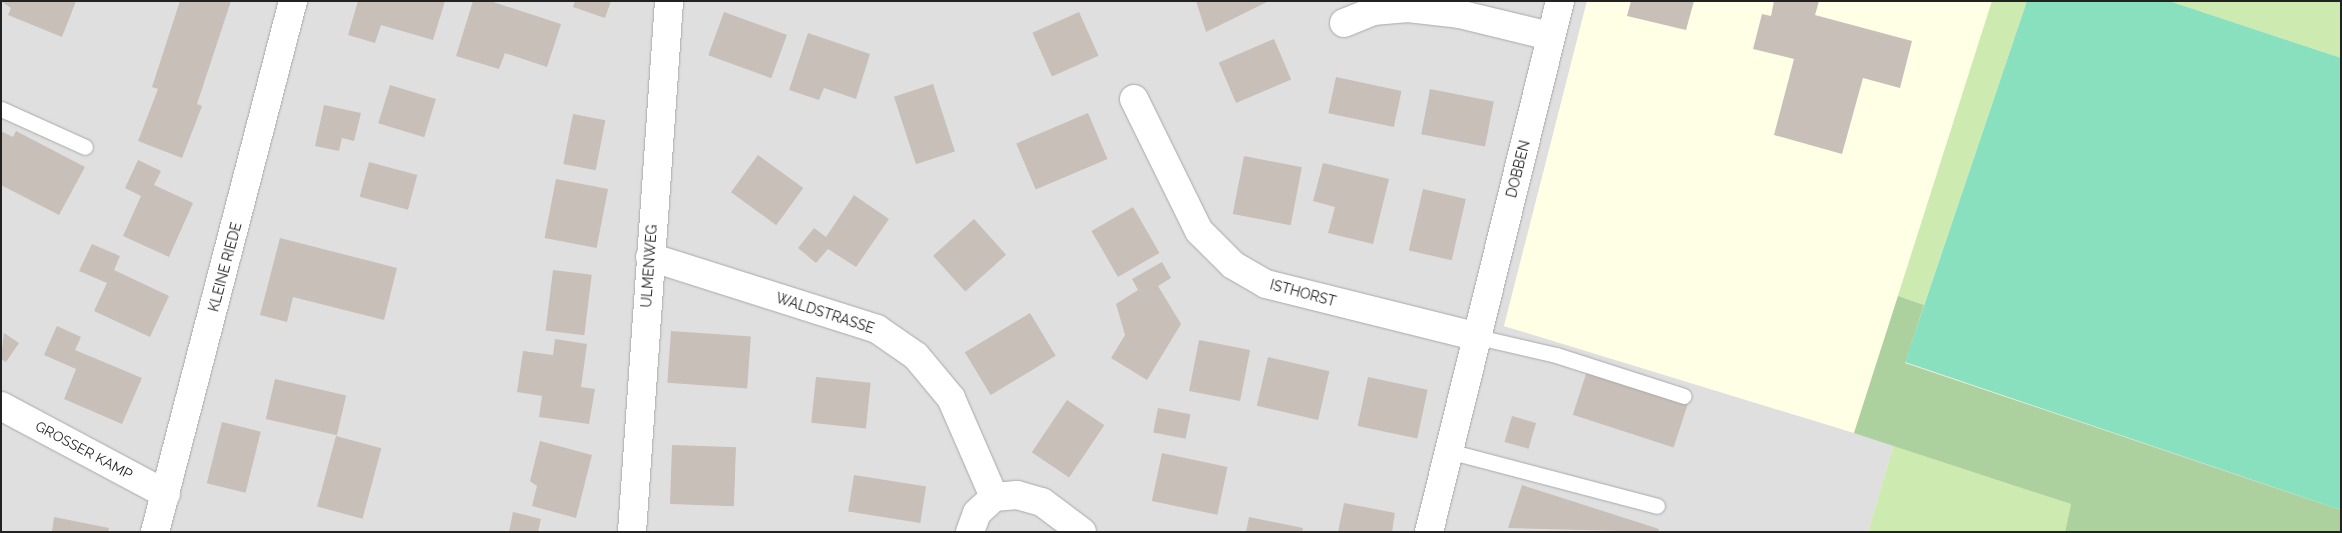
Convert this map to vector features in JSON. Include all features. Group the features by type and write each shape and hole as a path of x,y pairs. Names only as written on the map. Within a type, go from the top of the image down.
{"street":[{"name":"KLEINE RIEDE","path":"155,532 293,1"},
{"name":"ULMENWEG","path":"632,532 669,1"},
{"name":"DOBBEN","path":"1429,532 1560,1"},
{"path":"1344,23 1373,11 1408,8 1459,14 1550,36"},
{"name":"ISTHORST","path":"1134,99 1199,231 1233,265 1266,284 1478,337"},
{"name":"WALDSTRASSE","path":"650,257 877,328 916,356 951,398 994,497"},
{"name":"GROSSER KAMP","path":"1,406 166,494"},
{"path":"970,532 977,513 994,497 1017,495 1042,502 1082,532"}],"lane":[{"path":"1,109 85,147"},
{"path":"1478,337 1556,355 1684,396"},
{"path":"1448,451 1657,506"}],"shaded area":[{"path":"1,1 1587,1 1504,326 1894,444 1868,532 1,532"},
{"path":"1587,1 1992,1 1854,433 1504,326"}],"green space":[{"path":"1992,1 2027,1 1924,305 1898,296"},
{"path":"2027,1 2169,1 2341,58 2341,510 1905,362"},
{"path":"2169,1 2341,1 2341,58"},
{"path":"1898,296 1924,305 1905,363 2341,510 2341,532 2065,532 2071,504 1854,433"},
{"path":"1894,444 2071,504 2065,532 1868,532"}],"building":[{"path":"1,1 76,1 62,37 8,15 11,8"},
{"path":"180,1 231,1 197,104 202,106 182,158 138,141 158,89 152,87"},
{"path":"358,1 445,1 433,40 381,25 375,43 348,35"},
{"path":"473,1 490,1 561,24 547,67 505,53 499,69 456,56"},
{"path":"575,1 611,1 605,18 573,7"},
{"path":"1196,1 1269,1 1206,32"},
{"path":"1631,1 1694,1 1686,30 1627,16"},
{"path":"1774,1 1819,1 1815,15 1912,41 1900,88 1863,78 1842,154 1774,135 1794,59 1753,49 1762,14 1771,16"},
{"path":"724,12 787,35 771,78 708,55"},
{"path":"1079,12 1099,56 1052,77 1032,33"},
{"path":"808,33 870,54 856,99 824,88 819,100 789,90"},
{"path":"1274,39 1291,80 1236,103 1219,62"},
{"path":"1336,77 1402,91 1394,127 1328,113"},
{"path":"933,84 955,152 916,164 894,97"},
{"path":"390,85 436,99 424,137 378,123"},
{"path":"1430,89 1494,101 1485,147 1421,134"},
{"path":"324,105 361,113 354,141 342,138 339,151 315,146"},
{"path":"1088,113 1108,159 1036,190 1016,143"},
{"path":"573,114 605,120 596,170 563,164"},
{"path":"1,131 13,137 16,131 85,167 59,215 1,185"},
{"path":"758,155 803,188 776,225 731,192"},
{"path":"1244,156 1302,167 1291,225 1233,214"},
{"path":"138,160 161,171 154,185 193,203 169,257 123,236 141,196 125,188"},
{"path":"369,162 417,175 408,210 360,197"},
{"path":"1323,163 1389,179 1373,244 1328,233 1335,207 1313,201"},
{"path":"556,179 608,189 597,248 545,238"},
{"path":"1423,189 1466,199 1452,260 1409,250"},
{"path":"854,195 889,219 856,267 828,249 816,263 798,248 814,228 826,237"},
{"path":"1133,207 1160,253 1118,277 1091,231"},
{"path":"974,219 1006,255 965,291 933,256"},
{"path":"280,238 397,268 384,320 293,297 287,322 260,315"},
{"path":"92,244 120,256 114,270 169,296 150,337 94,311 107,283 79,271"},
{"path":"1162,262 1171,278 1158,286 1181,324 1147,380 1111,358 1125,335 1116,304 1138,290 1132,279"},
{"path":"553,270 592,275 584,335 546,331"},
{"path":"1030,313 1056,356 991,395 965,352"},
{"path":"57,326 81,337 75,350 142,378 122,424 64,399 76,369 44,355"},
{"path":"671,331 751,337 747,388 667,383"},
{"path":"4,333 19,343 6,362 1,359"},
{"path":"555,339 587,344 581,387 595,389 589,424 539,417 542,396 517,392 523,351 553,355"},
{"path":"1199,340 1250,350 1240,401 1189,391"},
{"path":"1268,357 1329,371 1318,420 1257,406"},
{"path":"1587,371 1688,404 1674,448 1573,415"},
{"path":"816,377 871,383 866,428 811,423"},
{"path":"1368,377 1428,390 1417,439 1358,426"},
{"path":"275,379 346,395 337,435 266,419"},
{"path":"1067,400 1104,425 1069,477 1032,452"},
{"path":"1158,408 1190,414 1186,439 1153,433"},
{"path":"1512,416 1536,423 1529,449 1505,442"},
{"path":"222,422 261,432 246,493 207,483"},
{"path":"336,436 381,448 363,519 317,507"},
{"path":"540,441 592,455 576,518 532,506 537,486 530,481"},
{"path":"672,445 736,447 734,506 670,504"},
{"path":"1162,453 1228,467 1217,515 1152,501"},
{"path":"854,475 926,486 920,523 848,512"},
{"path":"1522,485 1659,529 1658,532 1508,528"},
{"path":"1344,503 1395,513 1392,532 1338,532"},
{"path":"513,512 541,519 538,532 509,532"},
{"path":"54,517 109,528 108,532 52,532"},
{"path":"1249,517 1303,528 1302,532 1246,532"}]}
